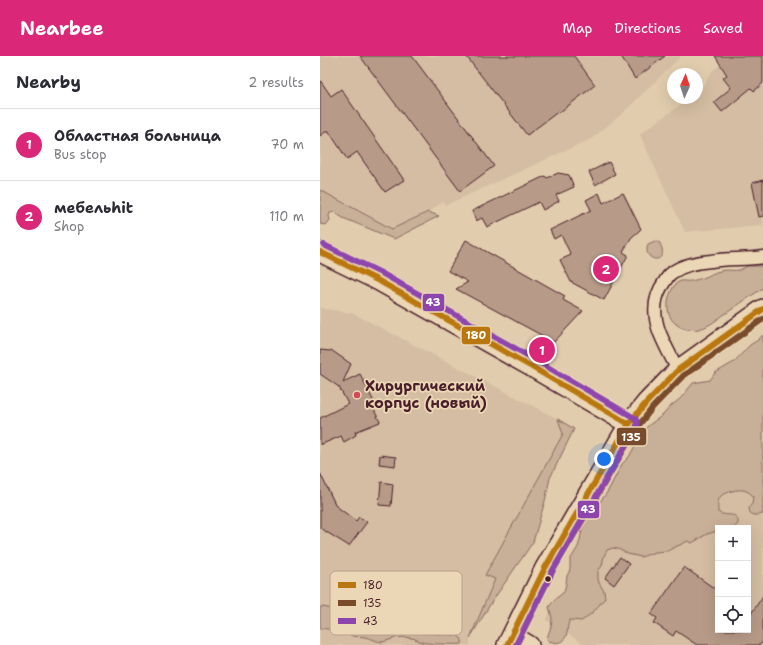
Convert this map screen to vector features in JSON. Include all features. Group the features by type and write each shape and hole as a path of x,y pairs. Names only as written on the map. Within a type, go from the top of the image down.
{"main road":[{"path":"320,252 379,281 629,424"},
{"path":"510,640 545,568 629,424 647,402 678,370 763,309"}],"street":[{"path":"678,370 659,331 655,315 655,300 667,277 678,269 698,263 763,257"},
{"path":"510,640 530,645"}],"shaded area":[{"path":"320,56 681,56 667,68 667,70 622,114 591,139 446,205 443,202 428,212 392,229 320,190"},
{"path":"731,56 763,56 763,225 685,232 640,134 682,104 703,104 703,87 712,71"},
{"path":"320,190 392,229 428,212 439,216 394,239 343,218 334,212 330,213 330,220 326,225 320,224"},
{"path":"655,241 660,243 662,248 661,257 658,259 651,257 647,250 648,244"},
{"path":"747,266 763,266 763,288 713,323 703,328 691,330 679,326 671,319 668,310 668,301 671,291 677,283 702,278 724,270 740,270"},
{"path":"320,308 352,313 558,419 563,434 485,575 495,579 470,638 470,645 320,645"},
{"path":"763,335 763,514 752,514 749,509 752,504 753,496 745,490 736,490 719,498 718,512 736,517 738,520 737,525 715,525 715,532 707,534 692,543 688,541 667,551 655,552 641,557 628,554 618,549 613,548 607,550 602,566 598,571 599,583 604,591 605,598 593,612 583,620 570,620 566,636 563,641 549,641 547,639 552,620 549,607 554,600 564,592 567,576 570,570 570,560 578,547 582,530 587,520 608,491 622,464 629,457 643,431 681,398 693,383 710,380 715,373 734,362 750,345"},
{"path":"763,350 763,645 585,645 546,620 639,460"},
{"path":"558,419 574,429 550,478 533,542 491,603 470,638 495,579 485,575 563,434"},
{"path":"320,607 330,608 330,628 320,628"},
{"path":"350,635 455,635 461,638 462,644 430,643 405,637 381,642"}],"building":[{"path":"360,56 412,56 494,166 460,191"},
{"path":"466,56 574,56 595,85 527,135"},
{"path":"621,56 665,56 635,79"},
{"path":"715,56 763,56 763,83 754,91 751,88 722,112 714,102 731,88 723,78 727,75"},
{"path":"320,80 331,96 341,89 404,180 385,192 357,152 347,159 328,130 320,136"},
{"path":"609,162 615,174 595,185 589,172"},
{"path":"558,173 569,175 574,187 556,195 559,201 543,210 539,202 487,227 482,218 476,221 472,211 545,176 547,178"},
{"path":"763,180 763,216 759,217 752,183"},
{"path":"599,193 603,203 623,193 641,229 631,238 623,252 628,255 604,300 571,282 560,260 571,255 561,235 554,239 550,230 591,210 586,200"},
{"path":"466,240 565,296 563,300 583,311 554,342 456,289 468,282 448,271"},
{"name":"Хирургический корпус (новый)","path":"320,350 331,350 351,364 343,382 360,374 374,402 371,404 380,422 355,432 356,435 344,442 341,436 320,445 320,418 348,404 339,387 320,374"},
{"path":"380,455 396,457 395,466 379,464"},
{"path":"320,473 336,506 356,521 359,517 367,522 349,546 320,528"},
{"path":"381,482 393,484 391,506 379,505"},
{"path":"620,557 629,564 614,585 605,578"},
{"path":"684,567 715,589 715,633 751,633 751,614 763,596 763,641 760,645 697,645 676,631 673,636 654,623 657,618 651,614"}],"transit line":[{"name":"43","path":"324,245 383,274 534,359 633,417 636,421 636,428 552,572 516,645"},
{"name":"180","path":"320,252 379,281 629,424"},
{"name":"180","path":"507,645 545,568 629,424 647,402 678,370 763,309"},
{"name":"135","path":"516,645 552,572 636,429 653,407 683,376 763,319"}],"place":[{"name":"мебельhit","path":"606,269"},
{"name":"Областная больница","path":"542,350"},
{"name":"Хирургический корпус (новый)","path":"357,395"}]}
